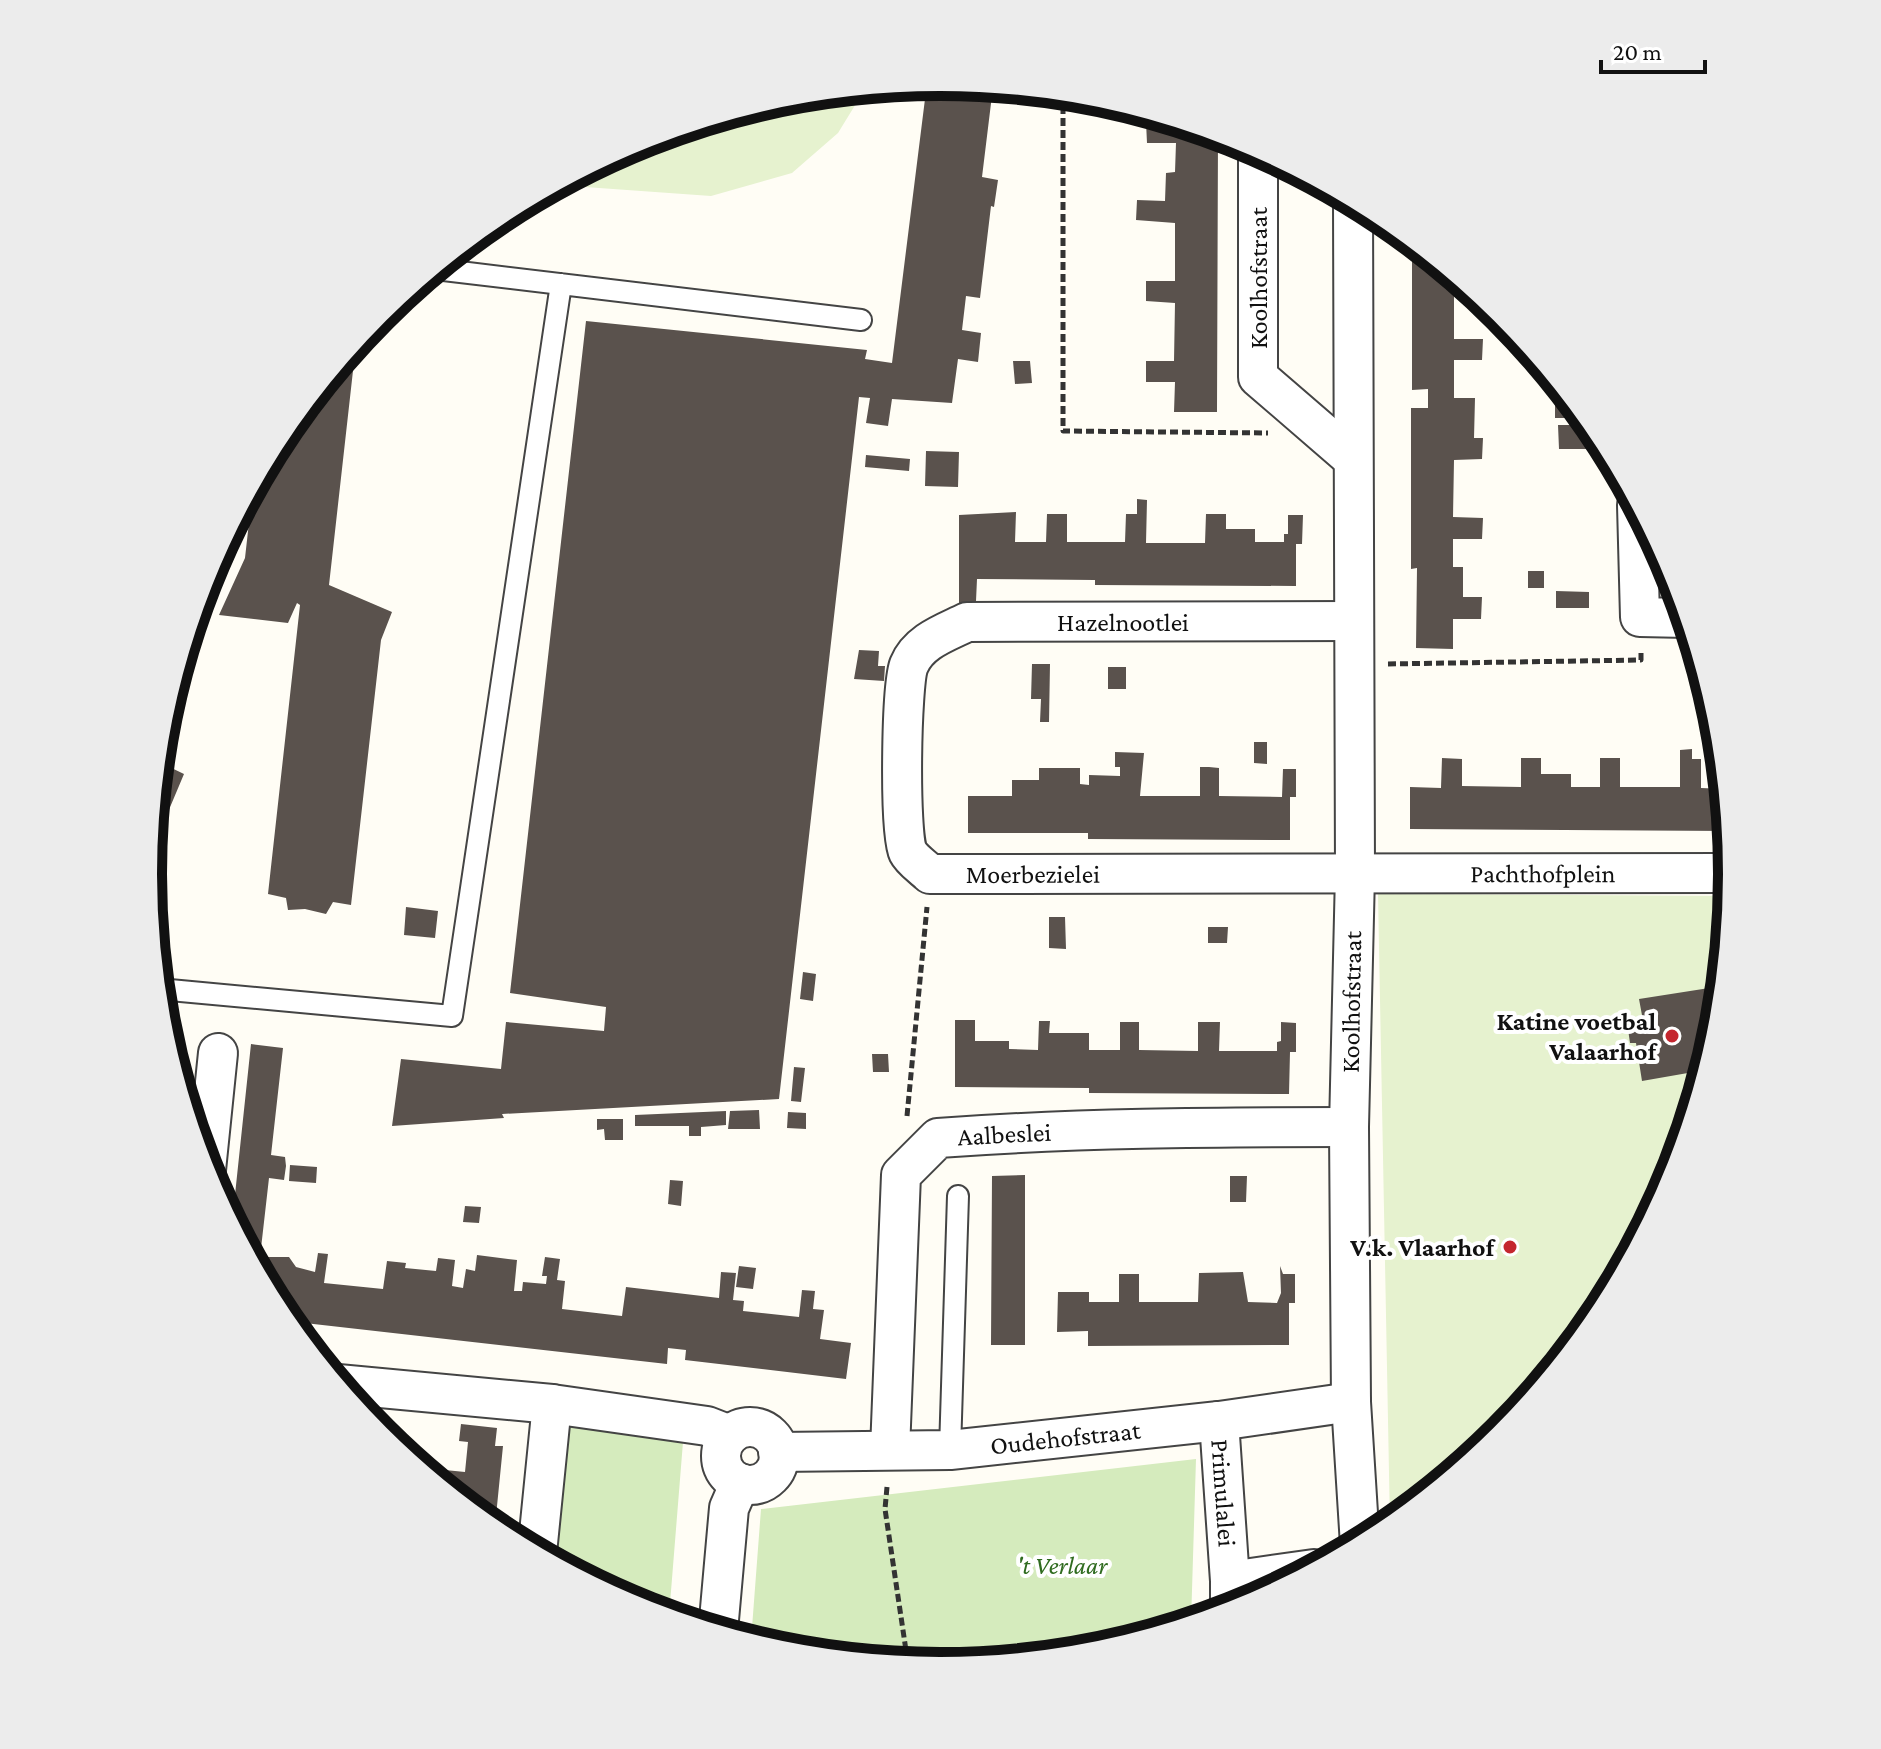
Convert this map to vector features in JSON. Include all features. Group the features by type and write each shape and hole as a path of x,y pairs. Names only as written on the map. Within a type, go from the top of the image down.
{"street":[{"name":"Koolhofstraat","path":"1258,164 1258,377 1353,459"},
{"name":"Koolhofstraat","path":"1353,214 1355,874 1349,1127 1351,1402 1359,1531"},
{"path":"1638,527 1640,617 1676,618"},
{"name":"Hazelnootlei","path":"909,666 927,641 967,622 1353,621"},
{"name":"Moerbezielei","path":"909,666 903,729 903,831 908,853 930,874 1355,874"},
{"name":"Pachthofplein","path":"1355,874 1719,873"},
{"path":"209,1141 218,1053"},
{"name":"Aalbeslei","path":"901,1175 938,1138 1150,1127 1349,1127"},
{"path":"890,1450 901,1175"},
{"path":"353,1385 552,1404 707,1426 730,1435"},
{"name":"Oudehofstraat","path":"778,1452 950,1450 1219,1421 1351,1402"},
{"path":"538,1541 552,1404"},
{"name":"Primulalei","path":"1219,1421 1230,1596"},
{"path":"746,1427 764,1431 776,1443 778,1452 775,1471 768,1479 759,1483 740,1483 732,1478 722,1462 721,1452 730,1435 746,1427"},
{"path":"719,1620 729,1508 740,1483"}],"lane":[{"path":"450,271 861,320"},
{"path":"171,990 452,1016 561,284"},
{"path":"950,1450 958,1196"}],"path":[{"path":"1063,106 1063,431 1279,433 1317,428"},
{"path":"1355,665 1641,660 1640,617"},
{"path":"901,1175 930,874"},
{"path":"890,1450 885,1509 906,1652"}],"green space":[{"path":"858,101 838,133 792,173 711,196 577,186 690,137 789,111"},
{"name":"V.k. Vlaarhof","path":"1378,894 1718,896 1712,976 1692,1076 1660,1172 1615,1264 1588,1307 1526,1388 1454,1460 1390,1510"},
{"path":"564,1422 683,1442 670,1604 596,1573 551,1549"},
{"name":"'t Verlaar","path":"1196,1459 1191,1612 1092,1638 991,1651 890,1651 789,1638 752,1629 761,1509"}],"building":[{"path":"925,97 992,98 982,177 998,180 994,207 991,206 980,298 966,296 962,330 981,333 978,362 958,359 952,403 892,399 888,426 866,423 870,398 859,397 779,1099 502,1114 504,1118 392,1126 401,1059 501,1069 506,1022 604,1031 606,1007 510,993 586,321 867,350 865,359 892,363"},
{"path":"1146,124 1218,147 1217,412 1174,412 1175,382 1146,382 1146,361 1174,361 1175,303 1146,301 1146,281 1175,281 1175,223 1136,220 1137,200 1165,201 1166,173 1175,172 1176,143 1147,143"},
{"path":"1412,256 1454,289 1454,339 1483,339 1482,360 1454,360 1454,398 1475,398 1474,438 1483,438 1482,459 1454,460 1453,517 1483,518 1482,539 1453,539 1453,567 1463,567 1463,597 1482,597 1481,619 1453,619 1453,649 1416,648 1417,568 1411,569 1411,408 1428,408 1428,389 1412,390"},
{"path":"1013,361 1030,361 1032,383 1015,384"},
{"path":"354,362 329,585 392,612 381,640 351,905 333,902 326,914 305,909 288,910 286,898 268,894 300,605 297,603 288,623 219,615 245,558 250,515 266,485 293,442"},
{"path":"1555,401 1558,401 1570,418 1555,418"},
{"path":"1558,425 1576,425 1589,444 1589,449 1559,449"},
{"path":"926,451 959,452 958,487 925,486"},
{"path":"866,455 910,459 909,471 865,467"},
{"path":"1137,499 1147,500 1146,543 1205,543 1206,514 1226,514 1226,529 1255,529 1255,542 1284,542 1284,534 1288,534 1288,515 1303,515 1302,544 1296,544 1296,586 1095,585 1095,580 977,579 976,601 959,609 959,515 1016,512 1015,542 1046,542 1047,514 1067,514 1067,542 1125,542 1126,514 1137,514"},
{"path":"1528,571 1544,571 1544,588 1528,588"},
{"path":"1556,591 1589,592 1589,608 1556,608"},
{"path":"859,650 879,651 878,666 885,666 884,681 854,679"},
{"path":"1032,664 1050,664 1049,722 1040,722 1041,699 1031,699"},
{"path":"1108,667 1126,667 1126,689 1108,689"},
{"path":"1254,742 1267,742 1267,764 1254,763"},
{"path":"1692,749 1692,759 1701,759 1701,788 1714,789 1717,831 1410,829 1410,787 1441,788 1442,758 1462,759 1462,786 1521,787 1521,758 1541,758 1541,774 1571,774 1571,787 1600,787 1600,758 1620,758 1620,787 1680,787 1680,750"},
{"path":"1115,752 1144,753 1140,796 1200,796 1200,767 1209,767 1219,768 1219,796 1282,797 1283,769 1296,769 1296,797 1290,797 1290,840 1088,839 1088,833 968,833 968,796 1012,796 1012,780 1039,780 1039,768 1080,768 1080,784 1089,785 1089,775 1120,776 1120,767 1115,767"},
{"path":"170,767 184,774 168,812 165,811"},
{"path":"406,907 438,911 435,938 404,935"},
{"path":"1049,917 1065,917 1066,949 1049,948"},
{"path":"1208,927 1228,927 1227,943 1208,943"},
{"path":"803,972 816,974 813,1001 800,999"},
{"name":"Katine voetbal Valaarhof","path":"1710,988 1693,1072 1642,1081 1636,1043 1630,1043 1628,1029 1644,1026 1639,999"},
{"path":"955,1020 975,1020 975,1041 1009,1041 1009,1049 1038,1050 1039,1021 1050,1021 1049,1033 1089,1033 1089,1050 1120,1050 1120,1022 1139,1022 1139,1050 1198,1051 1198,1022 1220,1022 1219,1051 1277,1051 1277,1042 1281,1041 1281,1022 1296,1023 1296,1052 1290,1052 1289,1094 1089,1093 1089,1088 955,1087"},
{"path":"251,1044 283,1048 271,1155 285,1157 286,1166 284,1180 269,1178 260,1253 234,1202"},
{"path":"872,1054 888,1054 889,1072 873,1072"},
{"path":"794,1067 805,1068 801,1102 791,1101"},
{"path":"759,1110 760,1129 728,1129 730,1111"},
{"path":"726,1111 726,1125 701,1127 701,1136 689,1136 689,1126 635,1126 635,1115"},
{"path":"788,1112 806,1113 806,1129 787,1128"},
{"path":"597,1119 623,1119 623,1140 605,1140 604,1129 597,1130"},
{"path":"290,1165 317,1167 316,1183 289,1181"},
{"path":"1025,1175 1025,1345 991,1345 992,1176"},
{"path":"1230,1176 1247,1176 1246,1202 1230,1202"},
{"path":"670,1180 683,1181 681,1206 668,1204"},
{"path":"465,1206 481,1207 479,1223 463,1222"},
{"path":"318,1253 328,1254 324,1283 383,1289 387,1261 406,1263 405,1268 436,1271 438,1258 455,1260 452,1286 463,1288 466,1269 475,1271 477,1255 517,1260 514,1291 522,1291 523,1282 546,1284 547,1276 542,1276 545,1257 560,1259 557,1280 565,1281 562,1309 622,1316 626,1287 719,1298 721,1272 736,1273 733,1300 744,1301 743,1311 799,1317 802,1290 815,1291 813,1309 824,1310 820,1339 851,1343 846,1379 685,1360 686,1350 668,1348 667,1364 305,1323 262,1257 289,1257 296,1267 315,1272"},
{"path":"739,1266 756,1268 753,1289 736,1287"},
{"path":"1280,1266 1283,1274 1295,1274 1295,1303 1289,1303 1289,1345 1088,1346 1088,1331 1057,1332 1058,1292 1089,1292 1089,1302 1119,1302 1119,1274 1139,1274 1139,1302 1198,1302 1199,1273 1243,1272 1248,1302 1277,1303 1281,1293"},
{"path":"461,1424 497,1428 495,1446 503,1446 496,1513 439,1469 465,1472 468,1442 459,1441"}],"place":[{"name":"Katine voetbal Valaarhof","path":"1672,1036"},
{"name":"V.k. Vlaarhof","path":"1510,1247"}]}
